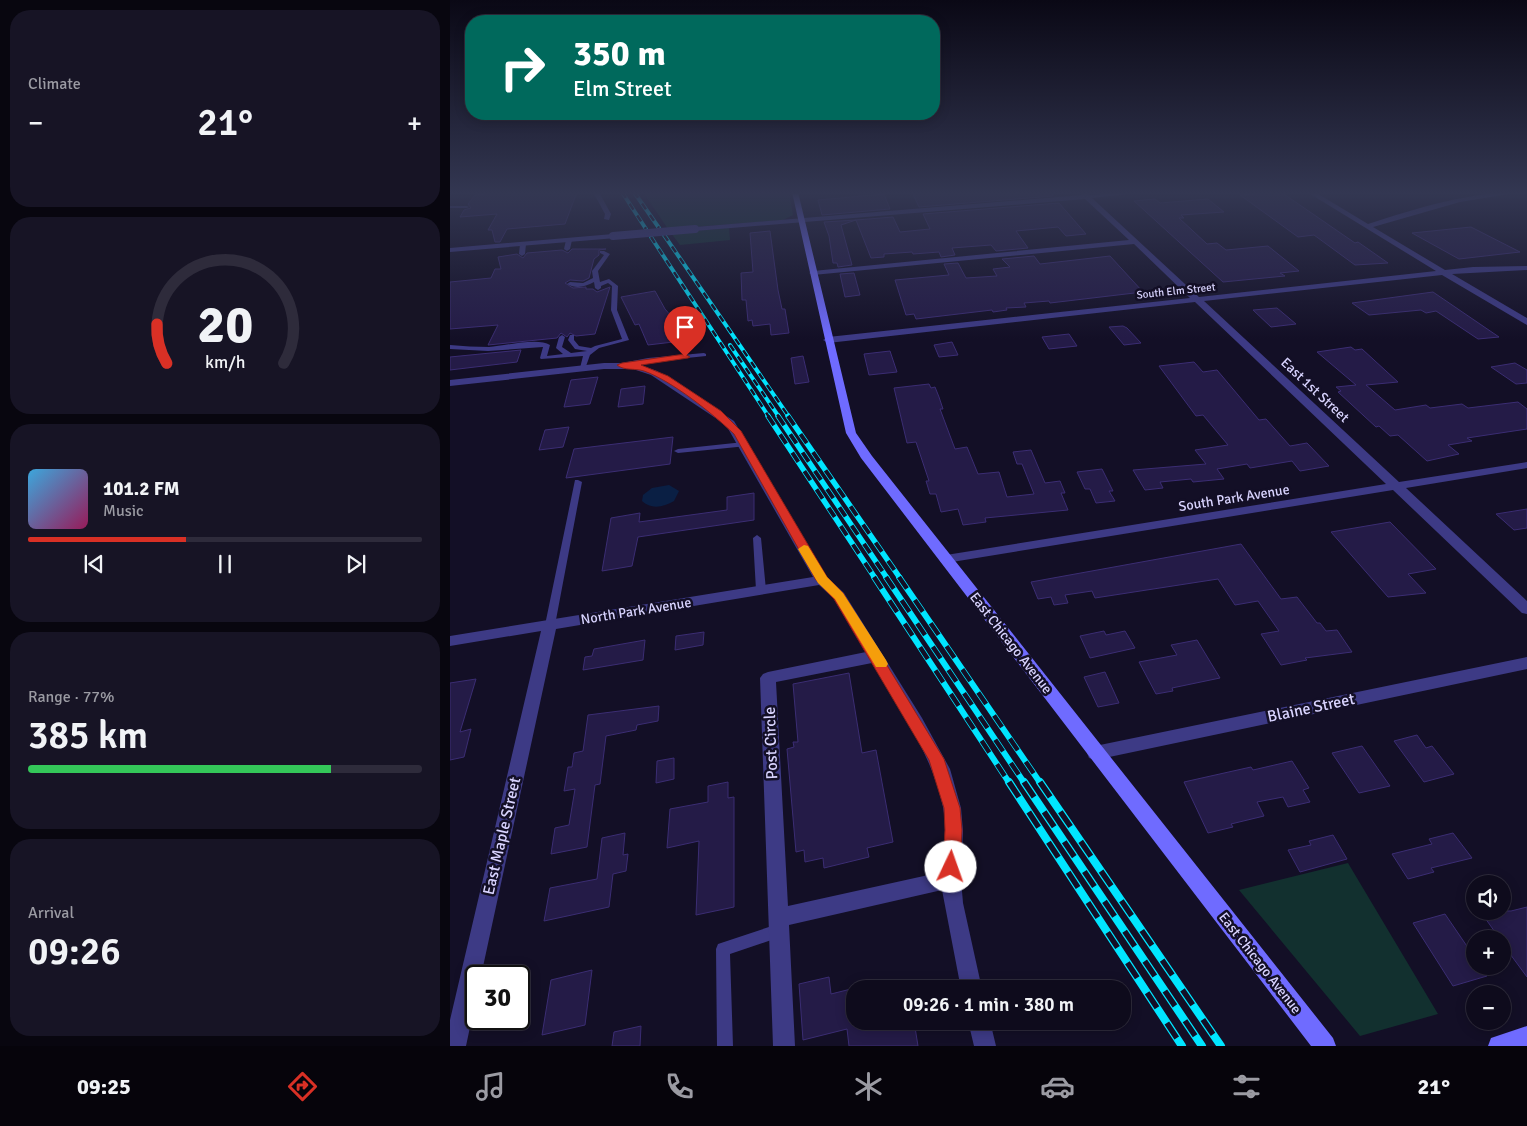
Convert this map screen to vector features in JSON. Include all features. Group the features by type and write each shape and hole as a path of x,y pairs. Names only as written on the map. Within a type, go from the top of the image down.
{"main road":[{"name":"East Chicago Avenue","path":"806,241 851,433 868,458 1095,752 1325,1046"},
{"path":"1499,1046 1527,1038"}],"street":[{"path":"450,250 560,241"},
{"path":"1391,241 1527,322"},
{"path":"813,273 1135,242"},
{"name":"East 1st Street","path":"1135,242 1527,609"},
{"name":"South Elm Street","path":"828,340 1485,268 1527,268"},
{"path":"450,383 622,365 645,369 688,393 730,423 822,580 839,596 876,656 941,769 952,808 954,830 951,879 953,904 970,980"},
{"name":"South Park Avenue","path":"946,559 1397,488 1527,465"},
{"name":"North Park Avenue","path":"450,641 822,580"},
{"name":"East Maple Street","path":"455,1046 550,625"},
{"name":"Post Circle","path":"784,1046 777,925 768,678 876,656"},
{"name":"Blaine Street","path":"1095,752 1527,663"},
{"path":"777,925 951,879"},
{"path":"982,1030 985,1046"}],"lane":[{"path":"567,250 569,241"},
{"path":"522,254 523,244"},
{"path":"450,347 488,349 538,344 547,345 543,358 570,356 589,352 626,340 614,310 616,294 614,283 605,281 598,287 597,266 607,254 602,252"},
{"path":"575,287 589,284 597,278"},
{"path":"572,336 571,340 577,348 589,352"},
{"path":"562,337 560,348 570,356"},
{"path":"583,368 589,352"},
{"path":"622,365 648,360 704,355"},
{"path":"678,451 744,444"},
{"path":"550,625 578,482"},
{"path":"758,538 761,590"},
{"path":"725,1046 723,949 777,925"}],"green space":[{"path":"677,241 722,241 680,245"},
{"path":"1348,863 1438,1014 1360,1036 1239,890"}],"water":[{"path":"669,485 679,491 674,501 666,505 653,507 642,501 643,495 652,488"}],"building":[{"path":"751,241 771,241 778,290 782,309 785,309 789,333 771,335 770,324 753,326 752,320 748,321 746,300 742,300 741,273 753,272"},
{"path":"830,241 845,241 852,265 838,267 837,263 833,263"},
{"path":"864,241 1023,241 1028,248 996,251 991,245 952,248 955,255 941,257 939,252 913,254 912,252 884,254 884,257 871,258"},
{"path":"1178,241 1204,241 1207,244 1217,243 1226,250 1268,246 1299,271 1280,273 1285,276 1223,282"},
{"path":"1322,241 1358,242 1388,263 1355,265"},
{"path":"1426,241 1498,241 1520,252 1459,259"},
{"path":"572,249 606,249 599,250 599,255 594,259 589,278 583,281 570,280 565,283 573,288 586,287 586,289 593,289 597,292 610,287 595,334 576,336 570,333 567,337 561,333 557,338 488,345 498,325 450,329 450,282 491,278 495,269 501,269 498,257 517,254 523,258 527,253 562,250 568,253"},
{"path":"1034,256 1040,264 1110,256 1143,292 1050,303 1049,301 1024,303 1026,307 916,319 914,314 906,315 895,280 949,275 944,264 958,263 966,278 997,276 993,269 1010,267 1002,259"},
{"path":"854,273 860,295 845,297 840,274"},
{"path":"655,291 665,309 672,317 675,316 690,340 648,345 639,324 635,325 621,297"},
{"path":"1433,292 1499,337 1478,339 1436,311 1426,313 1421,310 1369,315 1352,303"},
{"path":"1277,308 1296,324 1271,327 1253,310"},
{"path":"1123,326 1141,343 1124,345 1109,327"},
{"path":"1069,334 1077,346 1049,349 1042,337"},
{"path":"952,342 958,355 939,357 934,345"},
{"path":"1351,347 1355,350 1362,349 1398,382 1366,385 1395,410 1426,405 1430,408 1462,404 1468,408 1518,402 1527,409 1527,429 1467,438 1472,441 1448,445 1459,454 1427,461 1398,435 1390,436 1379,426 1376,427 1338,392 1341,391 1336,387 1356,385 1317,352"},
{"path":"521,350 517,362 450,370 450,357"},
{"path":"890,351 897,372 869,375 864,354"},
{"path":"803,356 809,382 795,384 791,358"},
{"path":"1194,362 1203,372 1217,370 1259,420 1266,419 1290,446 1307,443 1329,466 1300,471 1292,461 1250,468 1247,464 1217,469 1224,479 1193,482 1191,479 1160,482 1163,488 1145,490 1133,470 1206,464 1195,450 1228,445 1203,415 1196,416 1159,366"},
{"path":"1515,363 1527,370 1527,383 1516,384 1491,367"},
{"path":"598,377 590,404 564,407 571,380"},
{"path":"929,384 931,388 935,387 943,409 940,409 955,449 967,447 978,474 999,472 1007,497 1034,494 1022,464 1017,464 1013,452 1031,450 1045,483 1060,481 1065,493 1061,493 1068,510 985,518 986,522 963,525 958,509 941,512 936,494 930,494 926,481 929,481 916,442 907,443 894,388"},
{"path":"645,386 643,404 618,407 621,389"},
{"path":"569,427 563,447 539,450 545,430"},
{"path":"673,437 670,464 566,478 574,449"},
{"path":"1102,469 1113,491 1109,491 1115,501 1096,503 1090,489 1085,489 1077,472"},
{"path":"754,493 754,520 638,537 632,566 602,571 611,518 640,513 639,522 727,510 727,497"},
{"path":"1527,509 1527,528 1514,530 1496,514"},
{"path":"1390,522 1436,569 1408,574 1426,593 1388,597 1331,532"},
{"path":"1241,544 1281,599 1297,597 1317,623 1320,623 1326,631 1337,630 1352,652 1305,658 1307,660 1281,665 1261,634 1279,631 1258,601 1235,605 1218,579 1095,598 1092,591 1065,595 1068,603 1054,605 1051,597 1038,599 1031,582"},
{"path":"1104,631 1106,635 1125,631 1135,648 1090,658 1080,636"},
{"path":"704,632 703,645 675,650 676,636"},
{"path":"645,640 643,660 583,670 585,657 592,656 594,649"},
{"path":"1197,640 1220,678 1172,688 1173,691 1156,694 1139,662 1177,655 1171,645"},
{"path":"1105,672 1119,703 1098,707 1084,677"},
{"path":"849,673 862,753 876,750 893,842 867,848 869,857 824,868 823,858 805,862 804,850 796,852 787,749 794,747 793,742 798,742 793,684"},
{"path":"476,679 460,732 471,729 464,757 450,760 450,683"},
{"path":"659,706 658,721 637,725 636,730 606,736 600,784 595,785 587,847 551,854 555,828 569,825 575,789 564,791 568,767 572,767 574,753 583,751 588,715"},
{"path":"1417,735 1426,748 1432,746 1454,774 1424,782 1394,741"},
{"path":"1362,746 1390,786 1359,793 1332,753"},
{"path":"674,758 674,779 656,783 657,761"},
{"path":"1292,761 1309,788 1303,790 1310,802 1288,807 1283,797 1257,802 1264,816 1231,824 1233,827 1208,833 1184,782 1251,767 1253,770"},
{"path":"728,782 728,798 734,797 734,907 696,915 699,841 667,848 670,809 708,802 708,786"},
{"path":"625,833 623,855 628,854 626,871 613,874 609,907 544,921 550,888 597,879 602,838"},
{"path":"1453,833 1472,858 1431,868 1434,872 1408,879 1392,854 1432,844 1429,839"},
{"path":"1333,835 1347,859 1300,872 1288,850 1311,845 1309,841"},
{"path":"1527,907 1527,977 1511,955 1511,930 1494,930 1486,920 1511,920 1511,911"},
{"path":"1445,914 1466,945 1466,975 1487,976 1453,986 1413,923"},
{"path":"592,970 585,1025 542,1035 551,980"},
{"path":"829,977 831,994 846,990 846,1029 803,1040 799,984"},
{"path":"641,1026 640,1046 612,1046 614,1032"},
{"path":"847,1030 915,1030 918,1046 849,1046"}],"railway":[{"path":"653,241 769,417"},
{"path":"668,241 789,417"},
{"path":"730,345 779,417"},
{"path":"768,416 875,578"},
{"path":"778,416 887,578"},
{"path":"788,416 900,578"},
{"path":"874,577 1010,784"},
{"path":"886,577 1025,784"},
{"path":"899,577 1041,784"},
{"path":"1009,782 1182,1046"},
{"path":"1024,782 1202,1046"},
{"path":"1040,782 1221,1046"}],"slow traffic":[{"path":"804,549 822,580 839,596 881,664"}],"route":[{"path":"685,357 648,360 622,365 634,366 654,372 718,413 738,433 822,580 839,596 941,769 952,808 954,830 951,867"}]}
